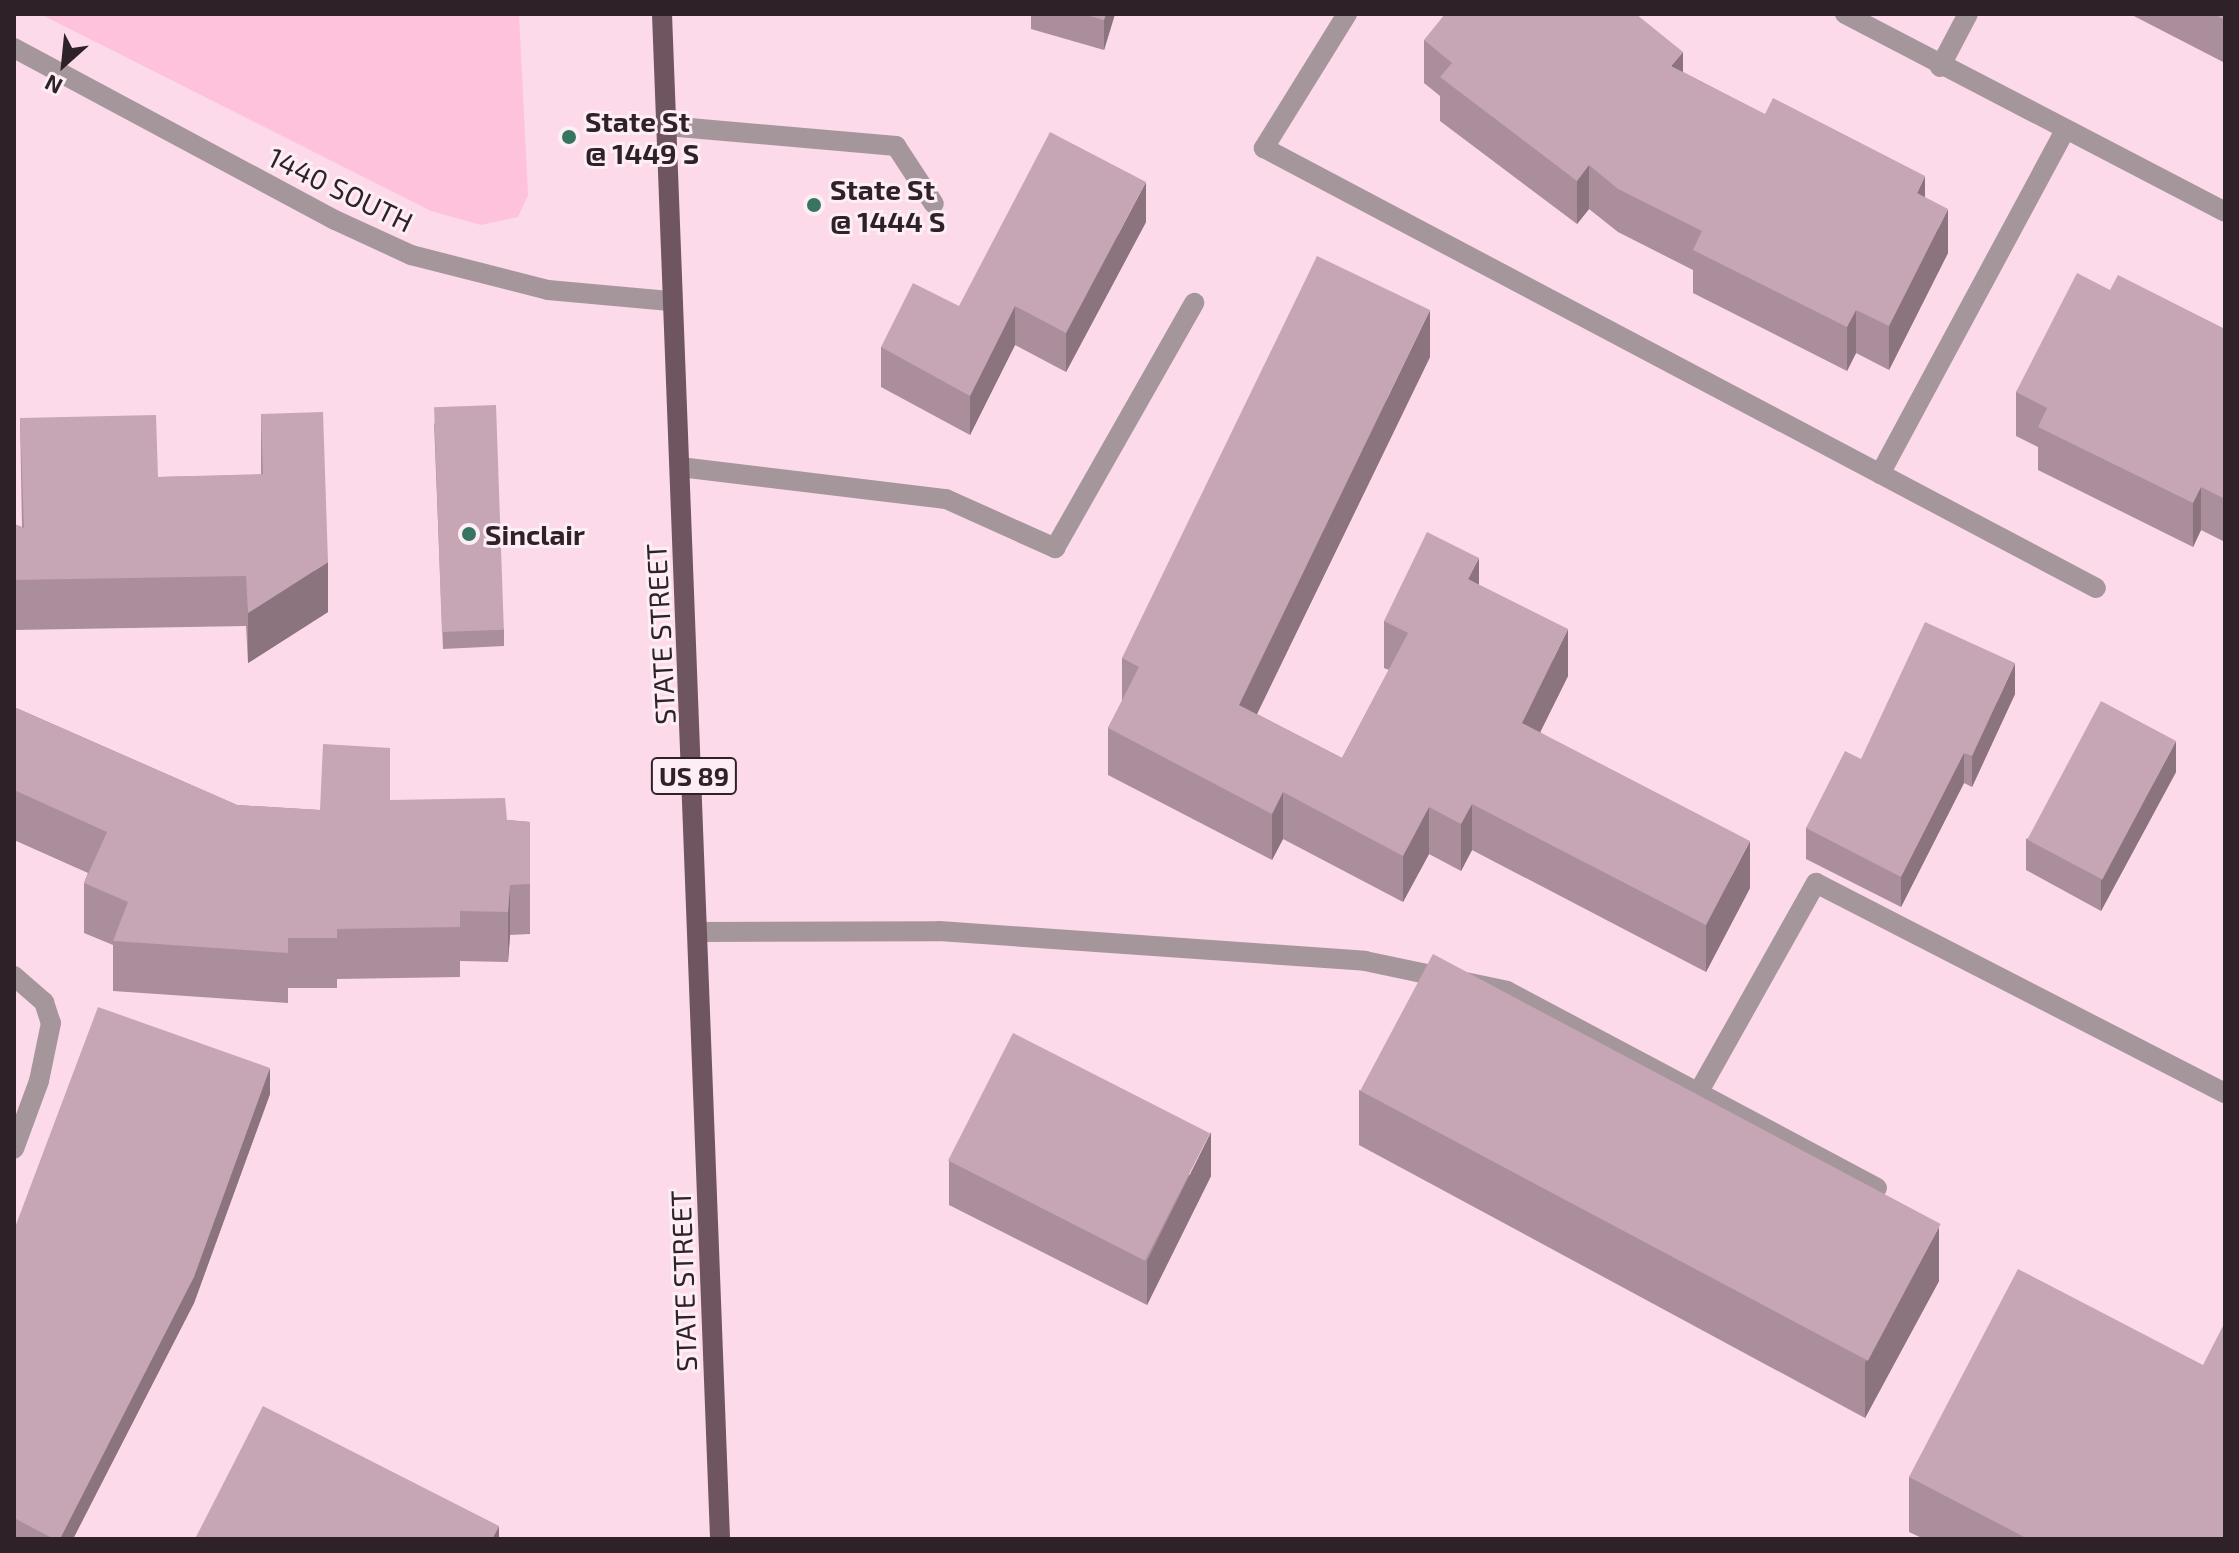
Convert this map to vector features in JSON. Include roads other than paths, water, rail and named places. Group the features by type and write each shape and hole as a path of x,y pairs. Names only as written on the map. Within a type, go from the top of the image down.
{"main road":[{"name":"STATE STREET","path":"662,14 670,301 700,932 720,1539"}],"street":[{"path":"1347,14 1264,148 2096,588"},
{"path":"1845,14 1940,67 2225,212"},
{"path":"1940,67 1968,14"},
{"name":"1440 SOUTH","path":"14,48 335,220 411,255 548,290 670,301"},
{"path":"667,126 896,146 934,204"},
{"path":"1880,474 2065,131"},
{"path":"680,467 946,499 1055,548 1194,303"},
{"path":"1698,1093 1816,883 2225,1093"},
{"path":"700,932 939,931 1365,961 1507,991 1877,1188"},
{"path":"14,976 44,1002 51,1023 39,1081 14,1149"}],"place":[{"name":"State St @ 1449 S","path":"569,137"},
{"name":"State St @ 1444 S","path":"814,205"},
{"name":"Sinclair","path":"469,534"}]}
